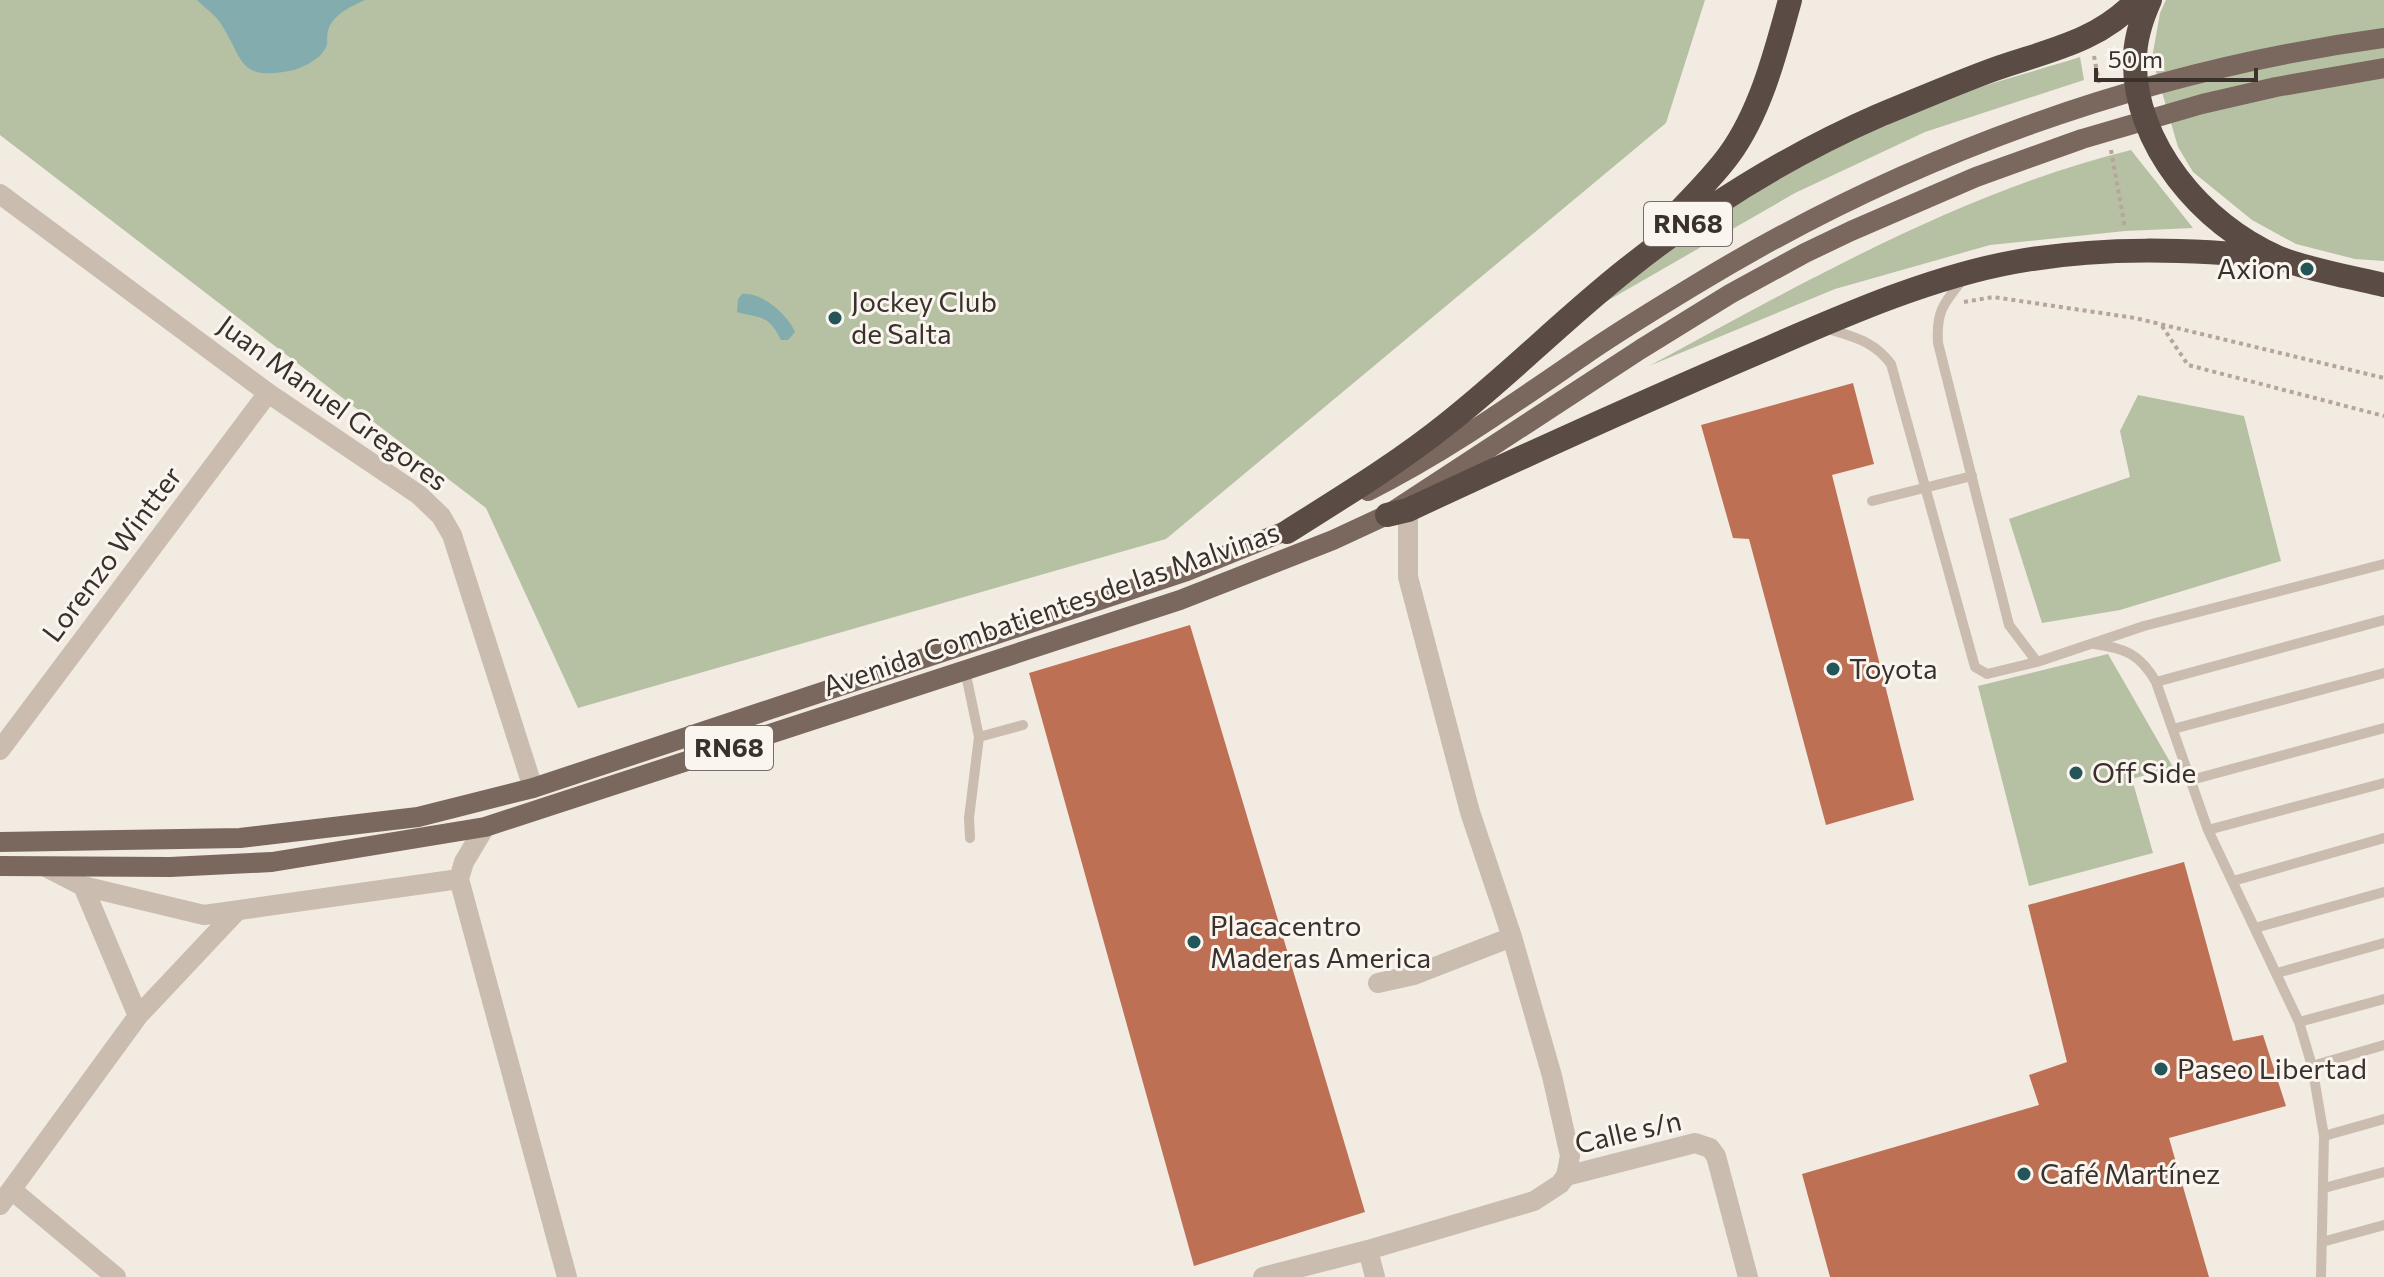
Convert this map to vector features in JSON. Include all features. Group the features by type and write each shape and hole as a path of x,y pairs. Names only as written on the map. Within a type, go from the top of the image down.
{"highway":[{"path":"1625,270 1713,174 1735,145 1757,100 1790,0"},
{"name":"RN68","path":"1287,532 1381,472 1447,424 1625,270 1702,214 1795,155 1922,98 2089,37 2107,27 2137,0"},
{"name":"RN68","path":"2150,0 2141,23 2135,59 2139,97 2157,148 2187,189 2219,221 2244,240 2279,258"},
{"name":"RN68","path":"1398,512 1637,404 1820,326 1968,273 2013,262 2128,250 2216,252 2279,258 2384,285"}],"main road":[{"name":"Avenida Combatientes de las Malvinas","path":"2,842 189,840 311,831 418,817 533,788 1187,571 1287,532 1436,455 1584,355 1782,234 1894,178 1951,153 2077,109 2248,63 2384,38"},
{"name":"Avenida Combatientes de las Malvinas","path":"0,866 170,867 272,862 485,827 1194,595 1398,512 1641,349 1730,294 1805,253 1976,177 2082,139 2202,104 2384,68"}],"street":[{"name":"Juan Manuel Gregores","path":"0,194 268,393 419,495 441,516 452,535 533,788"},
{"name":"Lorenzo Wintter","path":"0,750 268,393"},
{"path":"1263,1277 1534,1201 1560,1184 1566,1176 1570,1156 1552,1076 1512,937 1470,812 1408,577 1398,512"},
{"path":"485,827 464,862 459,879 567,1277"},
{"path":"46,867 83,886 204,915 459,879"},
{"path":"83,886 138,1016"},
{"path":"116,1277 6,1198 138,1016 235,913"},
{"path":"1378,983 1414,975 1512,937"},
{"name":"Calle s/n","path":"1566,1176 1695,1143 1710,1148 1716,1156 1748,1277"},
{"path":"1368,1250 1375,1277"}],"lane":[{"path":"1968,273 1941,306 1936,319 1938,343 2009,625 2037,662"},
{"path":"1820,326 1864,340 1880,349 1891,364 1975,667 1987,674 2037,662 2088,643 2384,564"},
{"path":"1872,501 1972,476"},
{"path":"2156,682 2384,620"},
{"path":"2088,643 2113,646 2145,662 2156,682 2208,830 2299,1022 2312,1066 2324,1136 2321,1277"},
{"path":"965,670 979,737 969,818 970,838"},
{"path":"2173,729 2384,673"},
{"path":"979,737 1023,725"},
{"path":"2191,780 2384,728"},
{"path":"2208,830 2384,783"},
{"path":"2233,881 2384,838"},
{"path":"2255,928 2384,892"},
{"path":"2277,973 2384,943"},
{"path":"2299,1022 2384,999"},
{"path":"2312,1066 2384,1045"},
{"path":"2324,1136 2384,1119"},
{"path":"2324,1188 2384,1172"},
{"path":"2322,1242 2384,1225"}],"path":[{"path":"1941,306 1993,297 2135,318 2384,378"},
{"path":"2162,326 2188,365 2384,416"}],"green space":[{"name":"Jockey Club de Salta","path":"0,0 1705,0 1666,123 1166,539 578,708 486,508 0,135"},
{"path":"2166,0 2384,0 2384,261 2355,259 2296,244 2252,220 2193,172 2178,147 2152,58 2160,13"},
{"path":"2080,57 2084,80 1925,132 1795,193 1602,304 1715,219 1838,147 1942,100"},
{"path":"2131,150 2193,228 2125,231 1990,245 1835,289 1649,366 1824,272 1945,215 2068,168"},
{"path":"2138,395 2244,416 2281,561 2120,610 2042,623 2009,519 2130,477 2120,431"},
{"name":"Off Side","path":"2108,654 2173,767 2132,779 2153,853 2029,886 1978,686"}],"water":[{"path":"197,0 365,0 348,8 334,20 328,31 326,47 314,60 294,70 272,73 250,69 238,55 219,21"},
{"path":"742,294 765,300 786,318 795,332 788,340 781,340 768,322 737,312 738,299"}],"building":[{"name":"Toyota","path":"1853,383 1874,464 1832,475 1914,800 1826,825 1749,539 1733,538 1701,425"},
{"name":"Placacentro Maderas America","path":"1190,625 1365,1212 1194,1266 1029,673"},
{"name":"Paseo Libertad","path":"2184,862 2233,1041 2263,1035 2286,1106 2169,1138 2209,1277 1830,1277 1802,1174 2039,1105 2029,1075 2067,1062 2028,905"}],"place":[{"name":"Axion","path":"2307,269"},
{"name":"Jockey Club de Salta","path":"835,318"},
{"name":"Toyota","path":"1833,669"},
{"name":"Off Side","path":"2076,773"},
{"name":"Placacentro Maderas America","path":"1194,942"},
{"name":"Paseo Libertad","path":"2161,1069"},
{"name":"Café Martínez","path":"2024,1174"}]}
